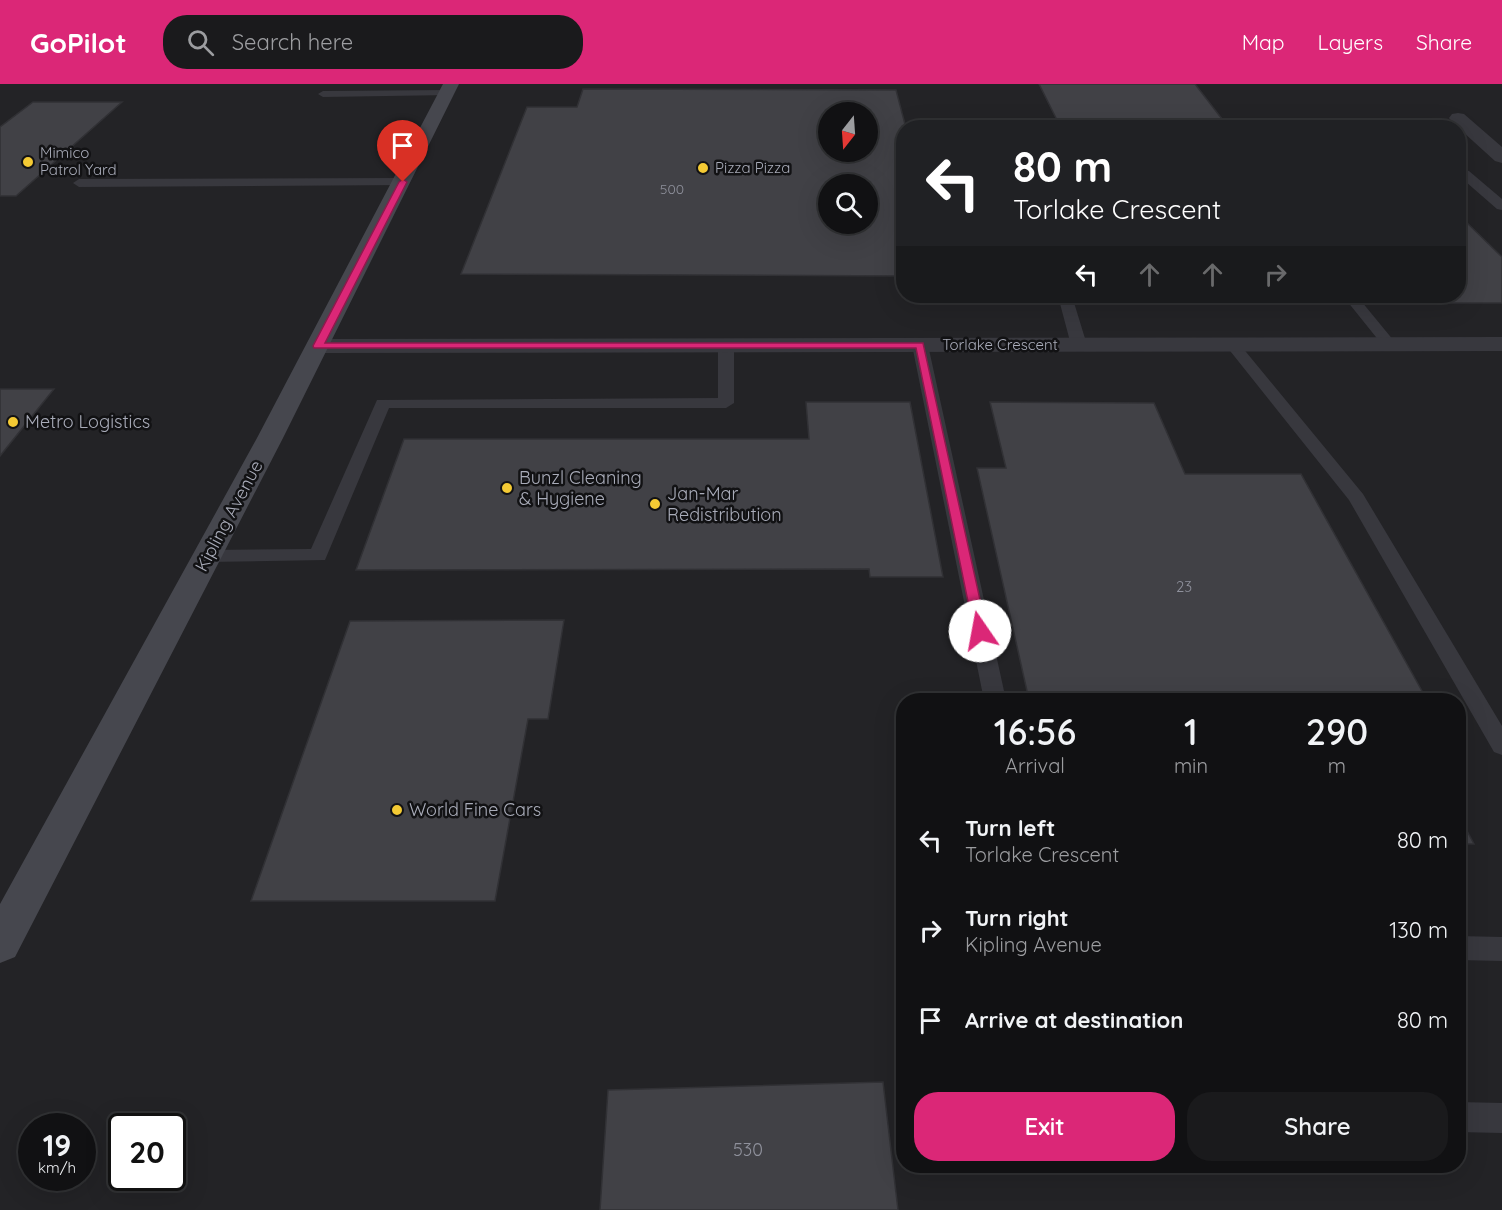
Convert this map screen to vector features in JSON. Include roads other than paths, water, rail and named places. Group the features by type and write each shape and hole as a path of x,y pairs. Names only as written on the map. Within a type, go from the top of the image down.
{"main road":[{"name":"Kipling Avenue","path":"0,944 318,346 449,88"}],"street":[{"path":"1466,125 1502,157"},
{"name":"Torlake Crescent","path":"318,346 1502,344"}],"lane":[{"path":"323,94 449,88"},
{"path":"1466,175 1502,206"},
{"path":"79,183 403,182"},
{"path":"1067,303 1078,345"},
{"path":"1356,303 1389,344"},
{"path":"1232,344 1357,498 1502,746"},
{"path":"920,345 994,693"},
{"path":"207,556 318,555 383,403 726,404 726,346"},
{"path":"1466,948 1502,949"},
{"path":"1466,1117 1502,1118"}],"place":[{"name":"Mimico Patrol Yard","path":"28,162"},
{"name":"Pizza Pizza","path":"703,168"},
{"name":"Metro Logistics","path":"13,422"},
{"name":"Bunzl Cleaning & Hygiene","path":"507,488"},
{"name":"Jan-Mar Redistribution","path":"655,504"},
{"name":"World Fine Cars","path":"397,810"}]}
